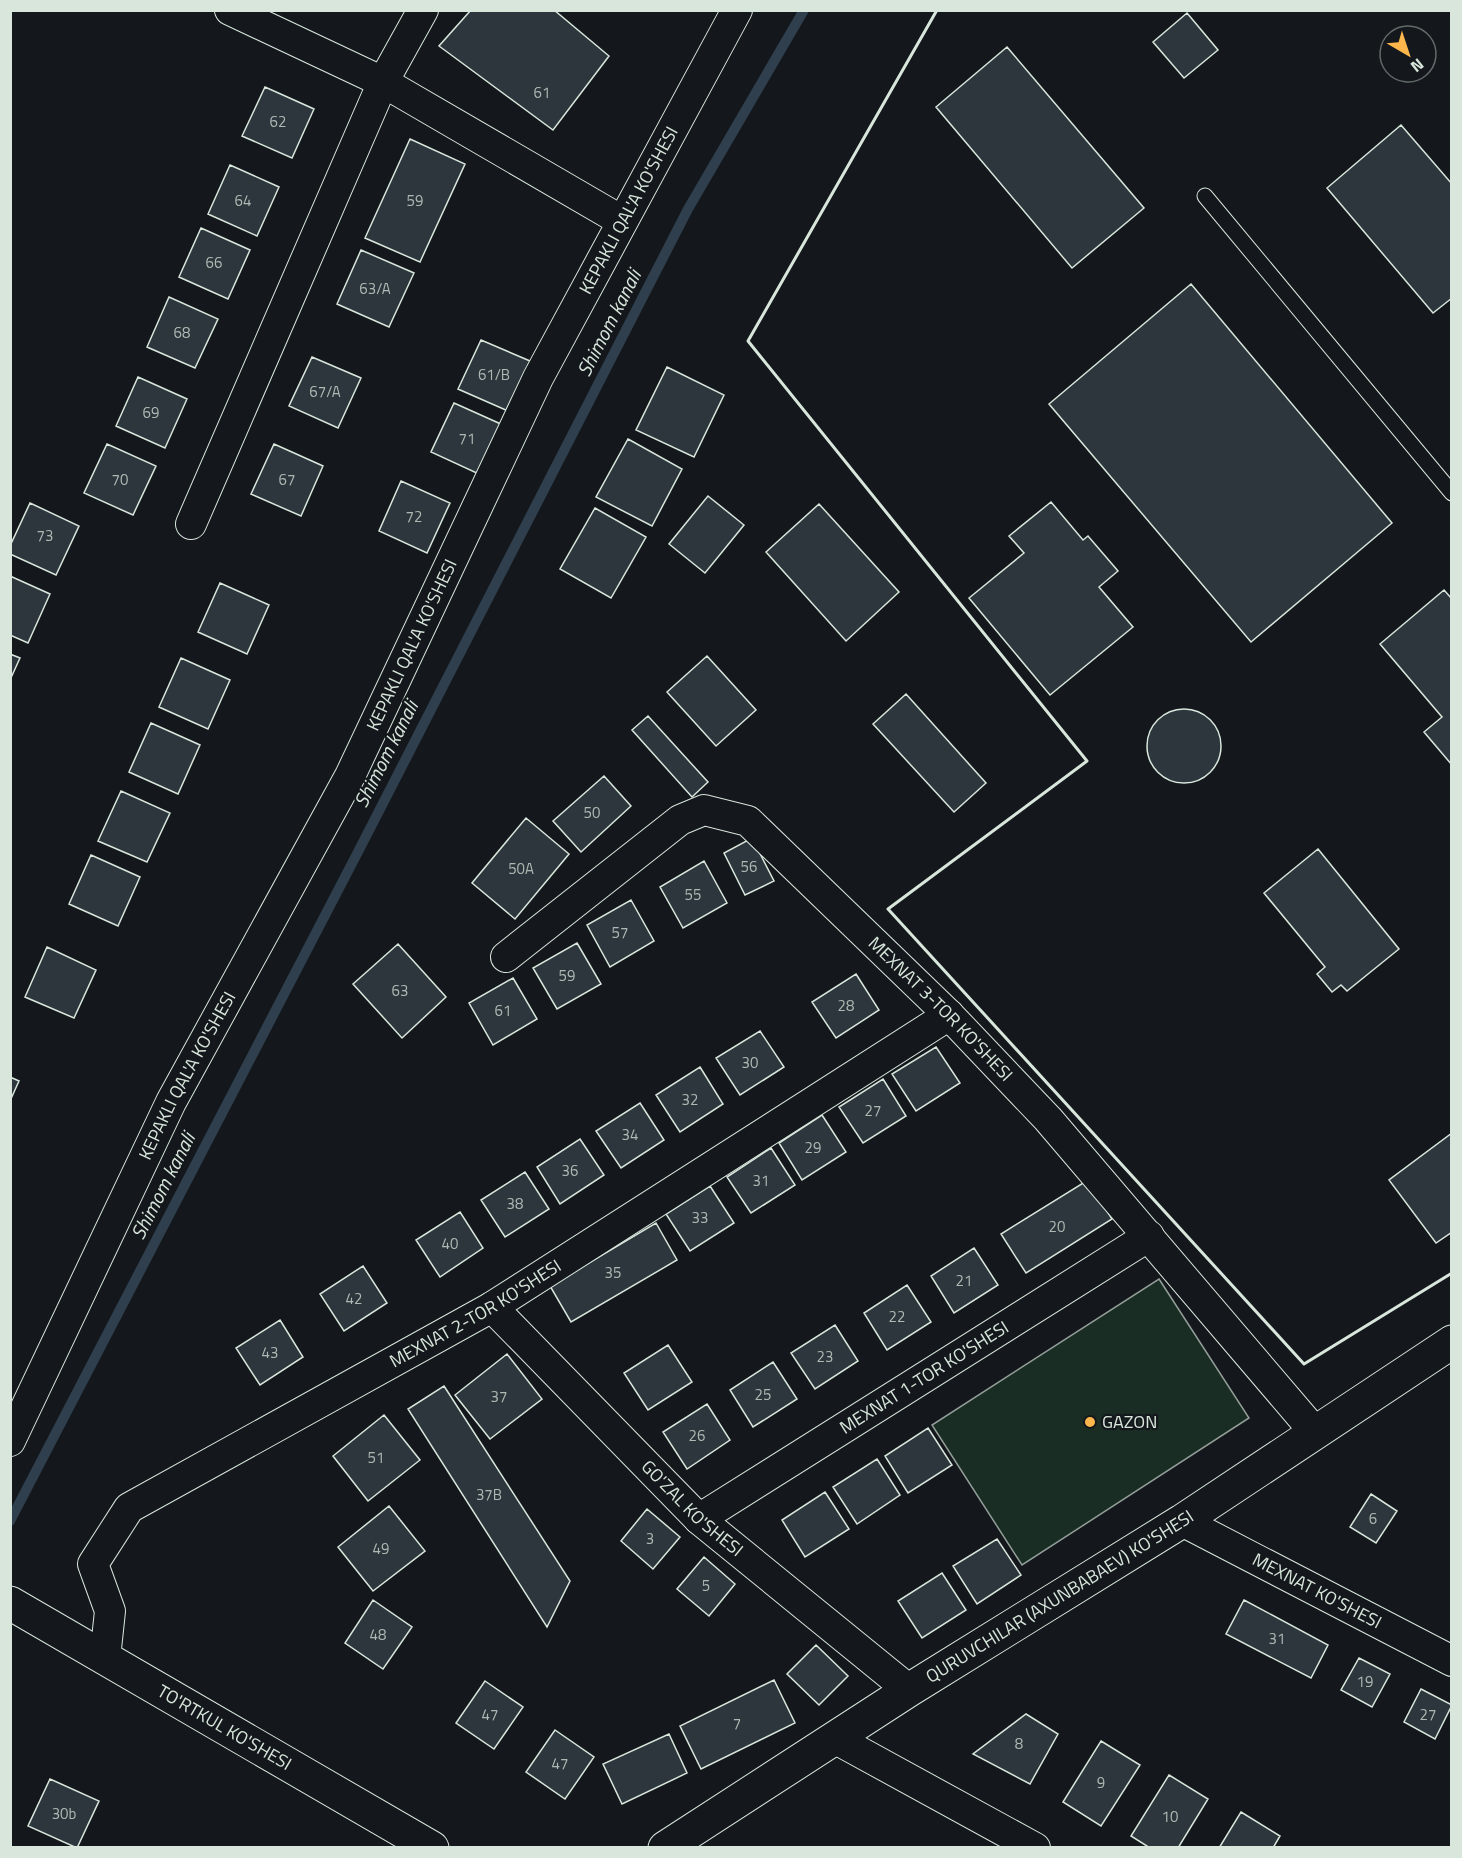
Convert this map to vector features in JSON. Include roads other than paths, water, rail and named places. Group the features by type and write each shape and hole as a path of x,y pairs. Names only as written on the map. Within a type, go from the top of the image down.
{"street":[{"path":"231,10 383,82 622,221"},
{"path":"191,524 383,82 423,10"},
{"name":"KEPAKLI QAL'A KO'SHESI","path":"10,1440 171,1102 350,776 538,378 737,10"},
{"name":"MEXNAT 3-TOR KO'SHESI","path":"506,957 680,820 704,810 748,821 949,1015 1048,1119 1314,1431"},
{"name":"MEXNAT 2-TOR KO'SHESI","path":"105,1658 110,1611 93,1564 129,1508 492,1307 949,1015"},
{"name":"MEXNAT 1-TOR KO'SHESI","path":"699,1520 1149,1236"},
{"name":"GO'ZAL KO'SHESI","path":"492,1307 699,1520 909,1690"},
{"name":"QURUVCHILAR (AXUNBABAEV) KO'SHESI","path":"665,1848 909,1690 1182,1521 1314,1431 1452,1342"},
{"name":"MEXNAT KO'SHESI","path":"1182,1521 1452,1661"},
{"name":"TO'RTKUL KO'SHESI","path":"14,1605 432,1848"},
{"path":"836,1739 1035,1848"}],"lane":[{"path":"1205,196 1452,493"}],"waterway":[{"name":"Shimom kanali","path":"10,1521 360,848 688,209 804,10"}],"place":[{"name":"GAZON","path":"1090,1422"}]}
